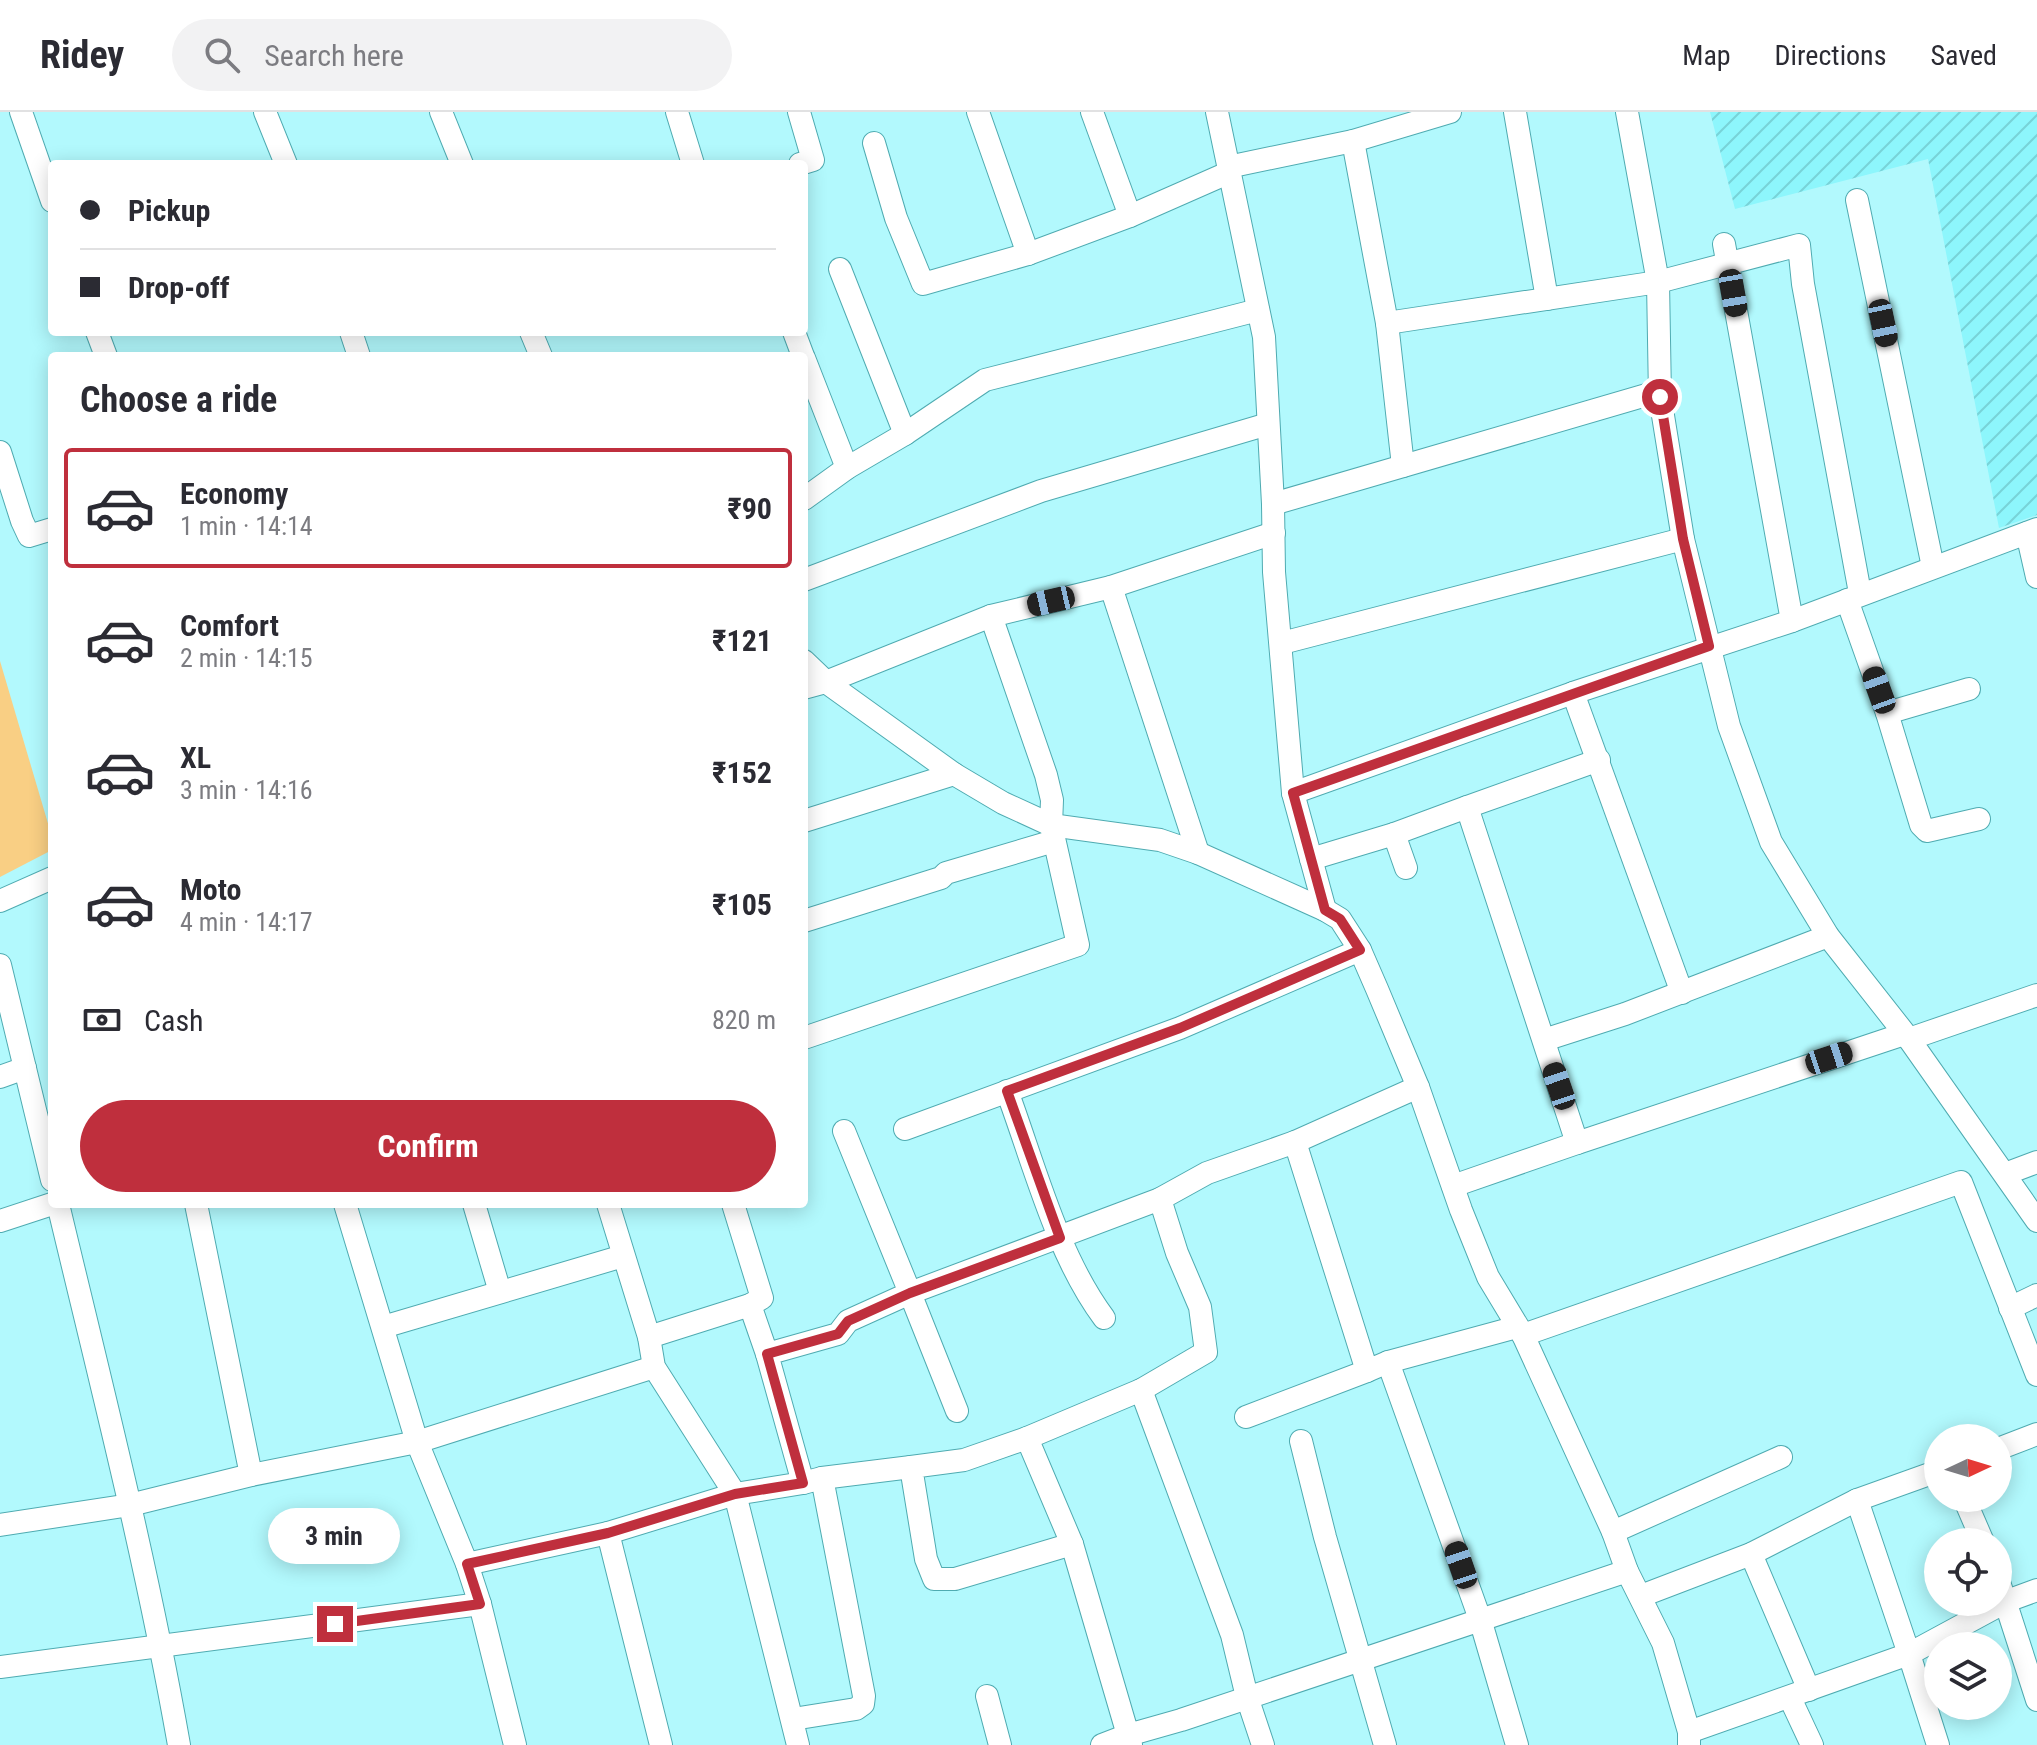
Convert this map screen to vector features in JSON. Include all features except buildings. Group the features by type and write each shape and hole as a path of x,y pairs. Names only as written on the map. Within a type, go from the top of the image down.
{"street":[{"path":"21,112 48,190"},
{"path":"265,112 284,160"},
{"path":"441,112 460,160"},
{"path":"677,112 692,160"},
{"path":"799,112 813,160 808,162"},
{"path":"978,112 1028,254"},
{"path":"1092,112 1130,216"},
{"path":"1217,112 1264,337 1274,572 1293,793 1325,910"},
{"path":"874,143 896,218 923,284 1028,254 1130,216 1229,170 1353,141 1378,122 1450,112"},
{"path":"1515,112 1547,299"},
{"path":"1627,112 1658,282 1660,391 1683,539 1729,726 1771,842 1828,936 1906,1036 2037,1221"},
{"path":"1353,141 1387,323 1403,466"},
{"path":"1857,200 1933,567"},
{"path":"1387,323 1658,282 1726,254 1799,245 1854,597 1921,825 1927,831 1979,819"},
{"path":"1726,254 1792,621"},
{"path":"840,269 905,434"},
{"path":"808,496 985,380 1258,310"},
{"path":"808,367 847,468"},
{"path":"1273,504 1660,391"},
{"path":"808,578 1041,491 1268,424"},
{"path":"0,452 29,536 48,530"},
{"path":"1293,793 1709,646 1792,621 2032,531 2037,577"},
{"path":"815,685 991,616 1111,587 1274,533"},
{"path":"1282,643 1683,539"},
{"path":"1111,587 1198,853"},
{"path":"808,1037 1078,945 1052,833 1052,800 1046,775 991,616"},
{"path":"815,685 1052,833"},
{"path":"1887,713 1969,689"},
{"path":"1573,693 1682,993"},
{"path":"1311,859 1394,834 1599,760"},
{"path":"808,820 954,774"},
{"path":"1467,807 1577,1143"},
{"path":"808,920 941,878 946,873 1052,833 1160,840 1198,853 1325,910 1340,919 1360,950 1418,1087 1488,1277 1520,1331 1613,1532 1627,1571 1663,1643 1689,1738 1909,1654 1979,1616"},
{"path":"1394,834 1406,868"},
{"path":"0,901 48,880"},
{"path":"1544,1040 1682,993 1828,936"},
{"path":"905,1129 1180,1028 1360,950"},
{"path":"0,965 48,1163"},
{"path":"1453,1186 2037,995"},
{"path":"0,1077 25,1068"},
{"path":"767,1354 838,1334 848,1321 910,1293 1160,1199 1207,1173 1295,1142 1418,1087"},
{"path":"1007,1091 1060,1238 1093,1303 1104,1318"},
{"path":"844,1131 957,1411"},
{"path":"1295,1142 1377,1366 1480,1619 1517,1745"},
{"path":"2005,1174 2037,1162"},
{"path":"1246,1417 1377,1366 1520,1331 1961,1182 2036,1371"},
{"path":"467,1564 608,1533 735,1494 812,1480 964,1460 1027,1438 1141,1390 1206,1352 1200,1307 1177,1253 1160,1199"},
{"path":"0,1221 48,1206"},
{"path":"56,1208 130,1505 162,1647 179,1745"},
{"path":"197,1208 251,1475"},
{"path":"346,1208 417,1442 480,1604 515,1745"},
{"path":"475,1208 500,1292"},
{"path":"609,1208 649,1337 654,1367 735,1494 798,1745"},
{"path":"649,1337 750,1305 762,1298 734,1208"},
{"path":"383,1327 623,1256"},
{"path":"2010,1308 2037,1295"},
{"path":"750,1305 812,1480 864,1696 863,1704 856,1709 793,1719"},
{"path":"0,1525 130,1505 251,1475 417,1442 654,1367"},
{"path":"1141,1390 1232,1635 1263,1745"},
{"path":"2012,1444 2037,1434"},
{"path":"1027,1438 1072,1544 1129,1740"},
{"path":"1301,1441 1325,1537 1385,1745"},
{"path":"1613,1532 1781,1457"},
{"path":"911,1467 926,1559 934,1579 955,1579 1072,1544"},
{"path":"1641,1596 1751,1554 1857,1500 1924,1476"},
{"path":"1857,1500 1938,1745"},
{"path":"608,1533 661,1745"},
{"path":"1751,1554 1799,1694 1812,1745"},
{"path":"1102,1745 1129,1740 1247,1697 1627,1571"},
{"path":"2012,1599 2037,1590"},
{"path":"0,1667 480,1604"},
{"path":"2012,1616 2037,1700"},
{"path":"987,1696 1000,1745"}],"shaded area":[{"path":"1710,112 2037,112 2037,515 1999,528 1928,159 1735,209"},
{"path":"0,661 48,823 48,852 0,877"}],"route":[{"path":"335,1624 480,1604 467,1564 608,1533 735,1494 803,1483 767,1354 838,1334 848,1321 910,1293 1060,1238 1007,1091 1180,1028 1360,950 1340,919 1325,910 1293,793 1709,646 1683,539 1660,397"}]}
